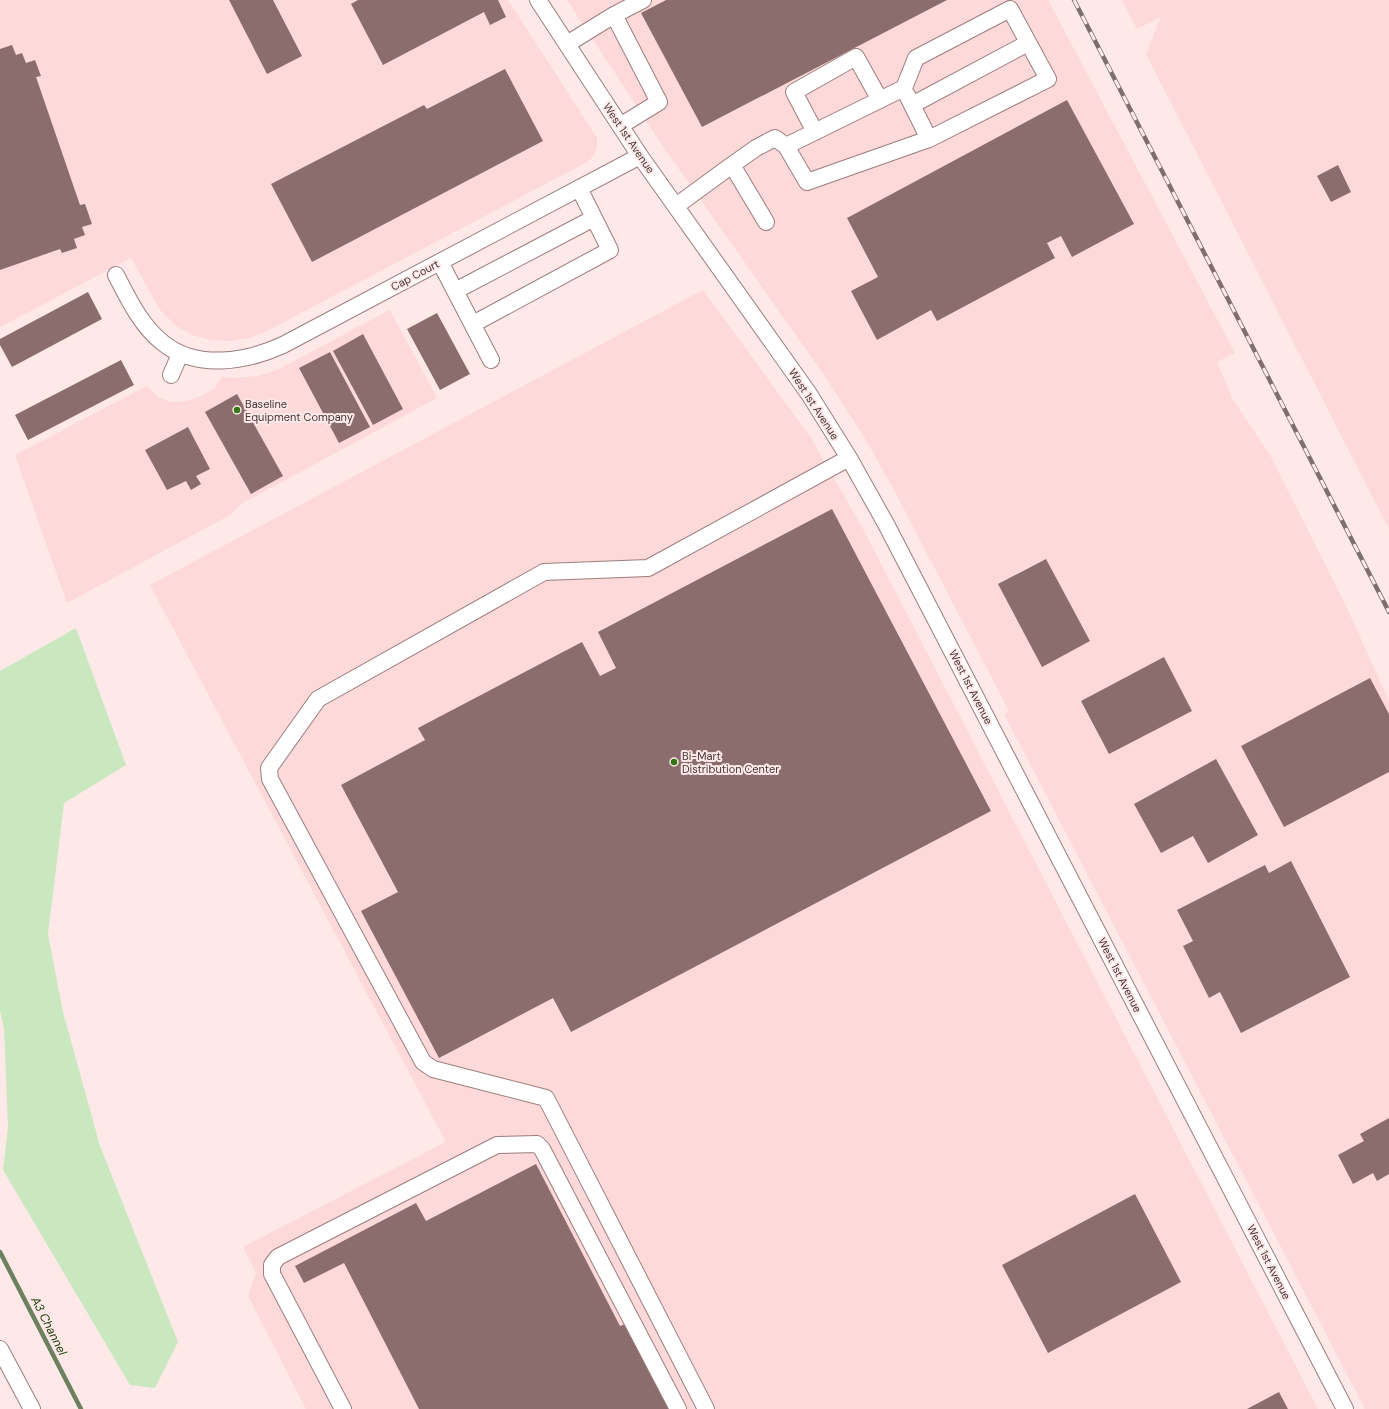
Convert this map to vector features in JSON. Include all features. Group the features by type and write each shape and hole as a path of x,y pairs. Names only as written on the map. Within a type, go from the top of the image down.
{"street":[{"name":"West 1st Avenue","path":"538,0 640,156 809,394 849,458 894,538 1345,1409"},
{"path":"566,44 614,15 643,0"},
{"path":"676,206 756,148 775,138 786,146 807,182 929,139 1048,79 1028,43 1010,4 916,58 904,88 786,146"},
{"path":"614,15 659,102 620,126"},
{"path":"912,105 1028,43"},
{"path":"815,132 794,92 856,57 880,100"},
{"path":"904,88 929,139"},
{"name":"Cap Court","path":"116,275 132,306 145,324 162,343 180,354 204,360 240,360 270,351 640,156"},
{"path":"732,165 766,222"},
{"path":"473,324 610,250 579,188"},
{"path":"455,291 594,218"},
{"path":"440,262 491,360"},
{"path":"171,375 180,354"},
{"path":"706,1409 546,1098 433,1070 423,1062 270,779 269,768 318,699 544,572 648,568 849,458"},
{"path":"343,1409 272,1274 272,1265 278,1257 497,1145 537,1144 542,1149 678,1409"},
{"path":"0,1349 32,1409"}],"shaded area":[{"path":"0,0 508,0 597,138 597,147 594,155 589,161 265,332 249,338 230,341 210,340 192,335 175,325 160,310 131,258 0,327"},
{"path":"567,0 1048,0 1235,353 1217,362 1232,398 1270,455 1347,608 1389,701 1389,1409 1365,1409 1004,714 1009,711 894,490 866,440 822,372 662,145"},
{"path":"1122,0 1389,0 1389,529 1146,54 1161,17 1137,29"},
{"path":"703,290 811,438 863,529 1318,1409 306,1409 248,1296 256,1273 243,1247 446,1142 150,585"},
{"path":"390,310 437,398 241,504 230,515 67,603 15,455 147,386 158,397 170,402 186,401 201,396 214,389 222,377 237,378 259,376 279,369"}],"green space":[{"path":"76,628 126,765 64,803 48,934 63,1012 100,1146 178,1342 155,1388 130,1385 3,1170 8,1127 4,1029 0,1011 0,671"}],"building":[{"path":"229,0 273,0 302,56 267,74"},
{"path":"358,0 498,0 506,17 490,25 484,12 383,65 351,4"},
{"path":"666,0 947,0 702,127 641,13"},
{"path":"12,45 16,55 22,53 26,63 35,60 41,76 36,77 80,205 85,204 92,224 82,227 85,235 74,239 77,248 62,253 60,249 0,270 0,49"},
{"path":"505,69 543,141 312,262 271,184 424,105 427,109"},
{"path":"1067,100 1134,224 1072,257 1061,236 1047,243 1055,258 937,321 931,310 877,340 851,291 878,277 847,218"},
{"path":"1338,165 1351,192 1331,202 1317,176"},
{"path":"88,292 102,319 12,367 0,345 0,339"},
{"path":"437,313 470,374 440,390 407,329"},
{"path":"363,334 403,409 373,425 333,351"},
{"path":"330,352 370,427 339,443 299,368"},
{"path":"121,360 134,385 28,440 15,415"},
{"path":"237,394 283,476 251,494 205,412"},
{"path":"188,427 210,469 196,476 201,484 191,490 186,481 167,490 145,450"},
{"name":"Bi-Mart Distribution Center","path":"832,509 991,811 571,1032 553,998 439,1058 361,911 398,892 341,785 425,740 418,728 582,642 600,676 616,668 598,632"},
{"path":"1046,559 1090,641 1042,667 998,584"},
{"path":"1164,657 1192,711 1109,754 1081,701"},
{"path":"1370,678 1389,714 1389,772 1284,827 1241,746"},
{"path":"1216,759 1258,835 1208,863 1193,836 1161,853 1134,804"},
{"path":"1291,861 1350,977 1241,1033 1220,992 1209,998 1183,946 1193,941 1177,910 1265,865 1269,873"},
{"path":"1389,1118 1389,1174 1377,1181 1373,1173 1353,1184 1338,1155 1364,1141 1360,1134"},
{"path":"536,1164 620,1326 625,1324 669,1409 419,1409 344,1263 304,1283 295,1266 416,1203 426,1221"},
{"path":"1135,1194 1181,1282 1048,1353 1002,1265"},
{"path":"1279,1392 1288,1409 1247,1409"}],"waterway":[{"name":"A3 Channel","path":"0,1252 81,1409"}],"railway":[{"path":"1074,0 1389,612"}],"place":[{"name":"Baseline Equipment Company","path":"237,410"},
{"name":"Bi-Mart Distribution Center","path":"674,762"}]}
